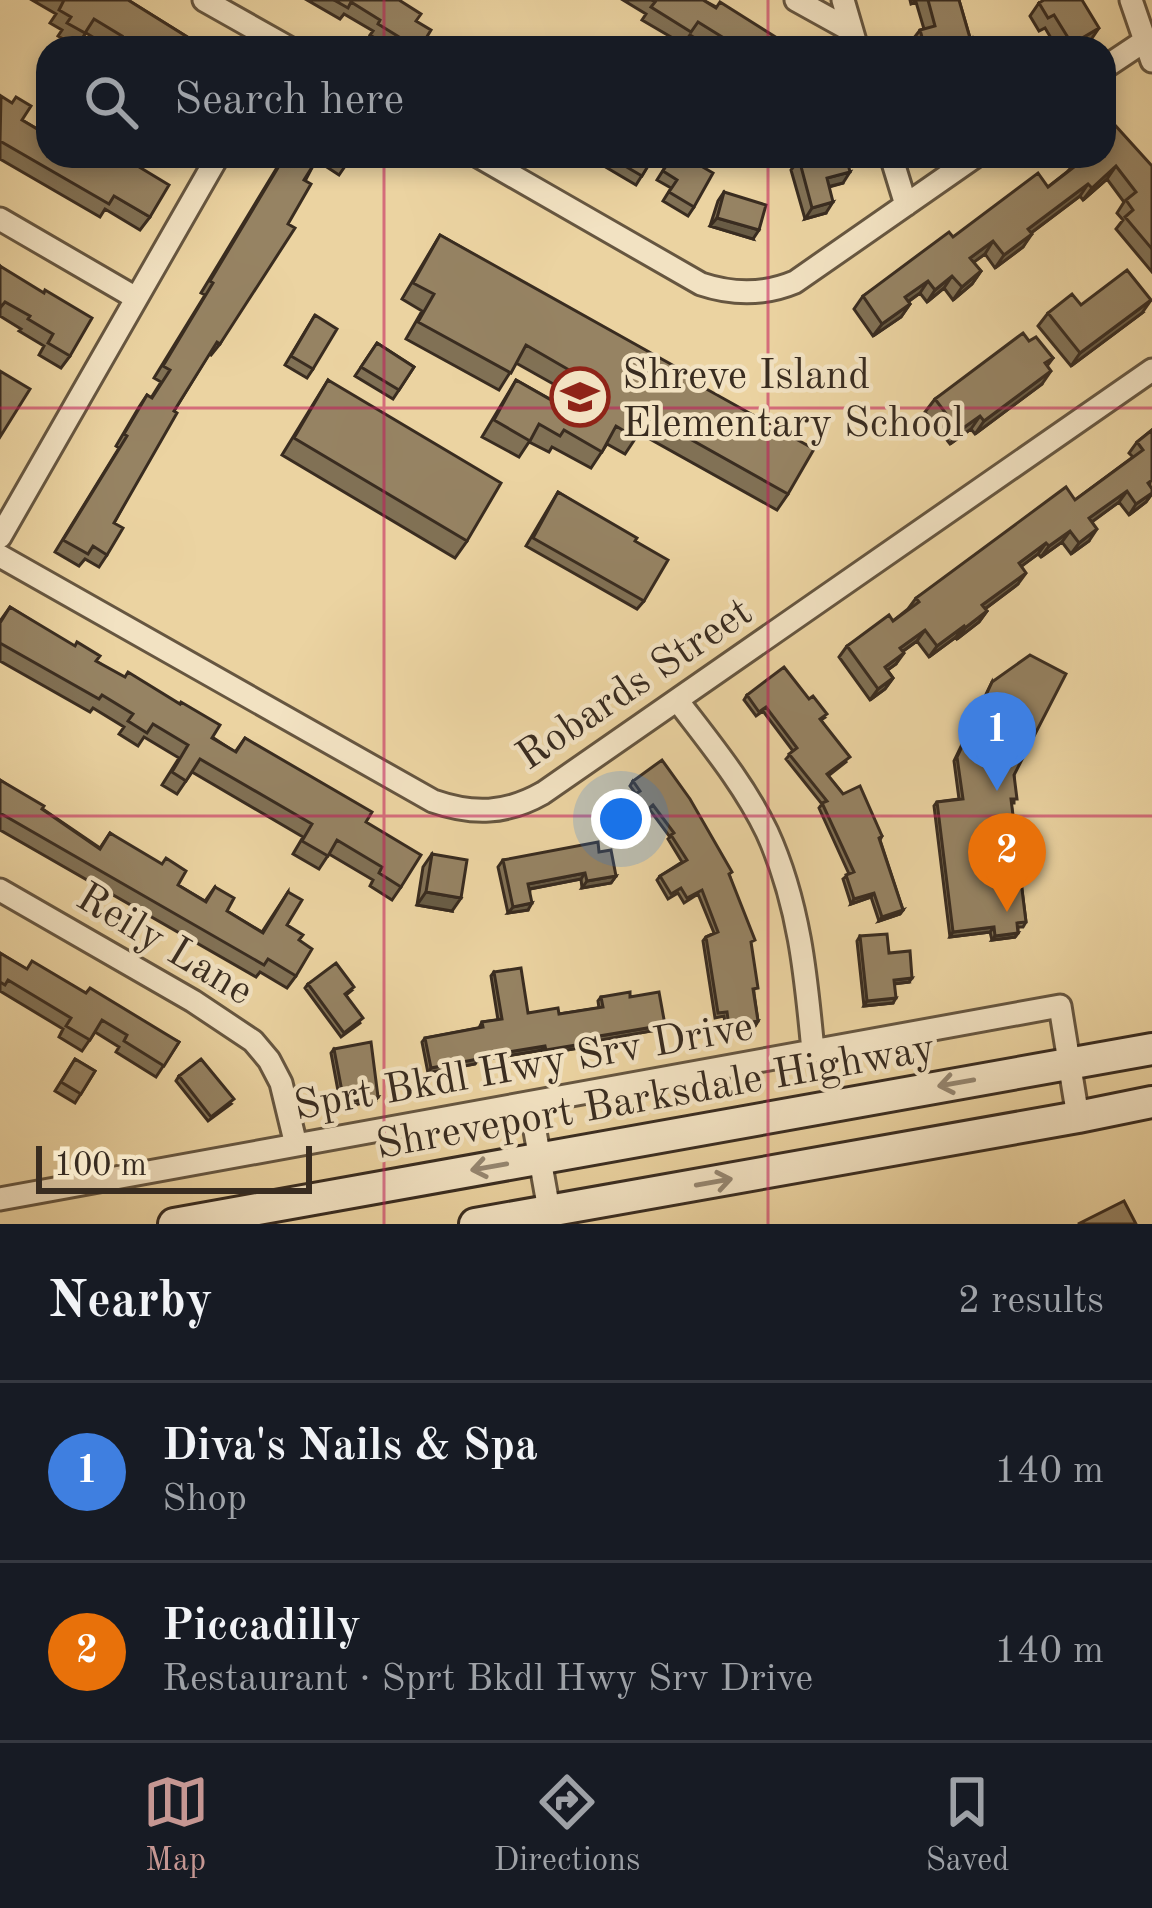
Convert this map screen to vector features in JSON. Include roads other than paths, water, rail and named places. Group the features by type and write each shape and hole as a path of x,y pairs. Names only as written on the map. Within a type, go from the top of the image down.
{"main road":[{"name":"Shreveport Barksdale Highway","path":"174,1224 1152,1049"},
{"path":"475,1224 1152,1102"}],"street":[{"path":"204,0 265,36"},
{"path":"796,0 849,36"},
{"path":"843,0 854,36"},
{"path":"1116,63 1148,51 1131,0"},
{"path":"0,537 211,168"},
{"path":"499,168 701,284 742,292 771,292 795,281 959,168"},
{"path":"895,168 906,205"},
{"path":"0,219 136,298"},
{"name":"Robards Street","path":"0,556 433,801 486,812 526,802 1152,370"},
{"path":"677,700 744,792 783,872 806,968 813,1051"},
{"name":"Reily Lane","path":"0,890 194,1001 254,1041 281,1083 296,1145"},
{"name":"Sprt Bkdl Hwy Srv Drive","path":"0,1199 1060,1006 1071,1063"},
{"path":"1071,1063 1078,1117"},
{"path":"530,1103 549,1210"}],"place":[{"name":"Shreve Island Elementary School","path":"580,397"},
{"name":"Diva's Nails & Spa","path":"997,791"},
{"name":"Piccadilly","path":"1007,912"}]}
